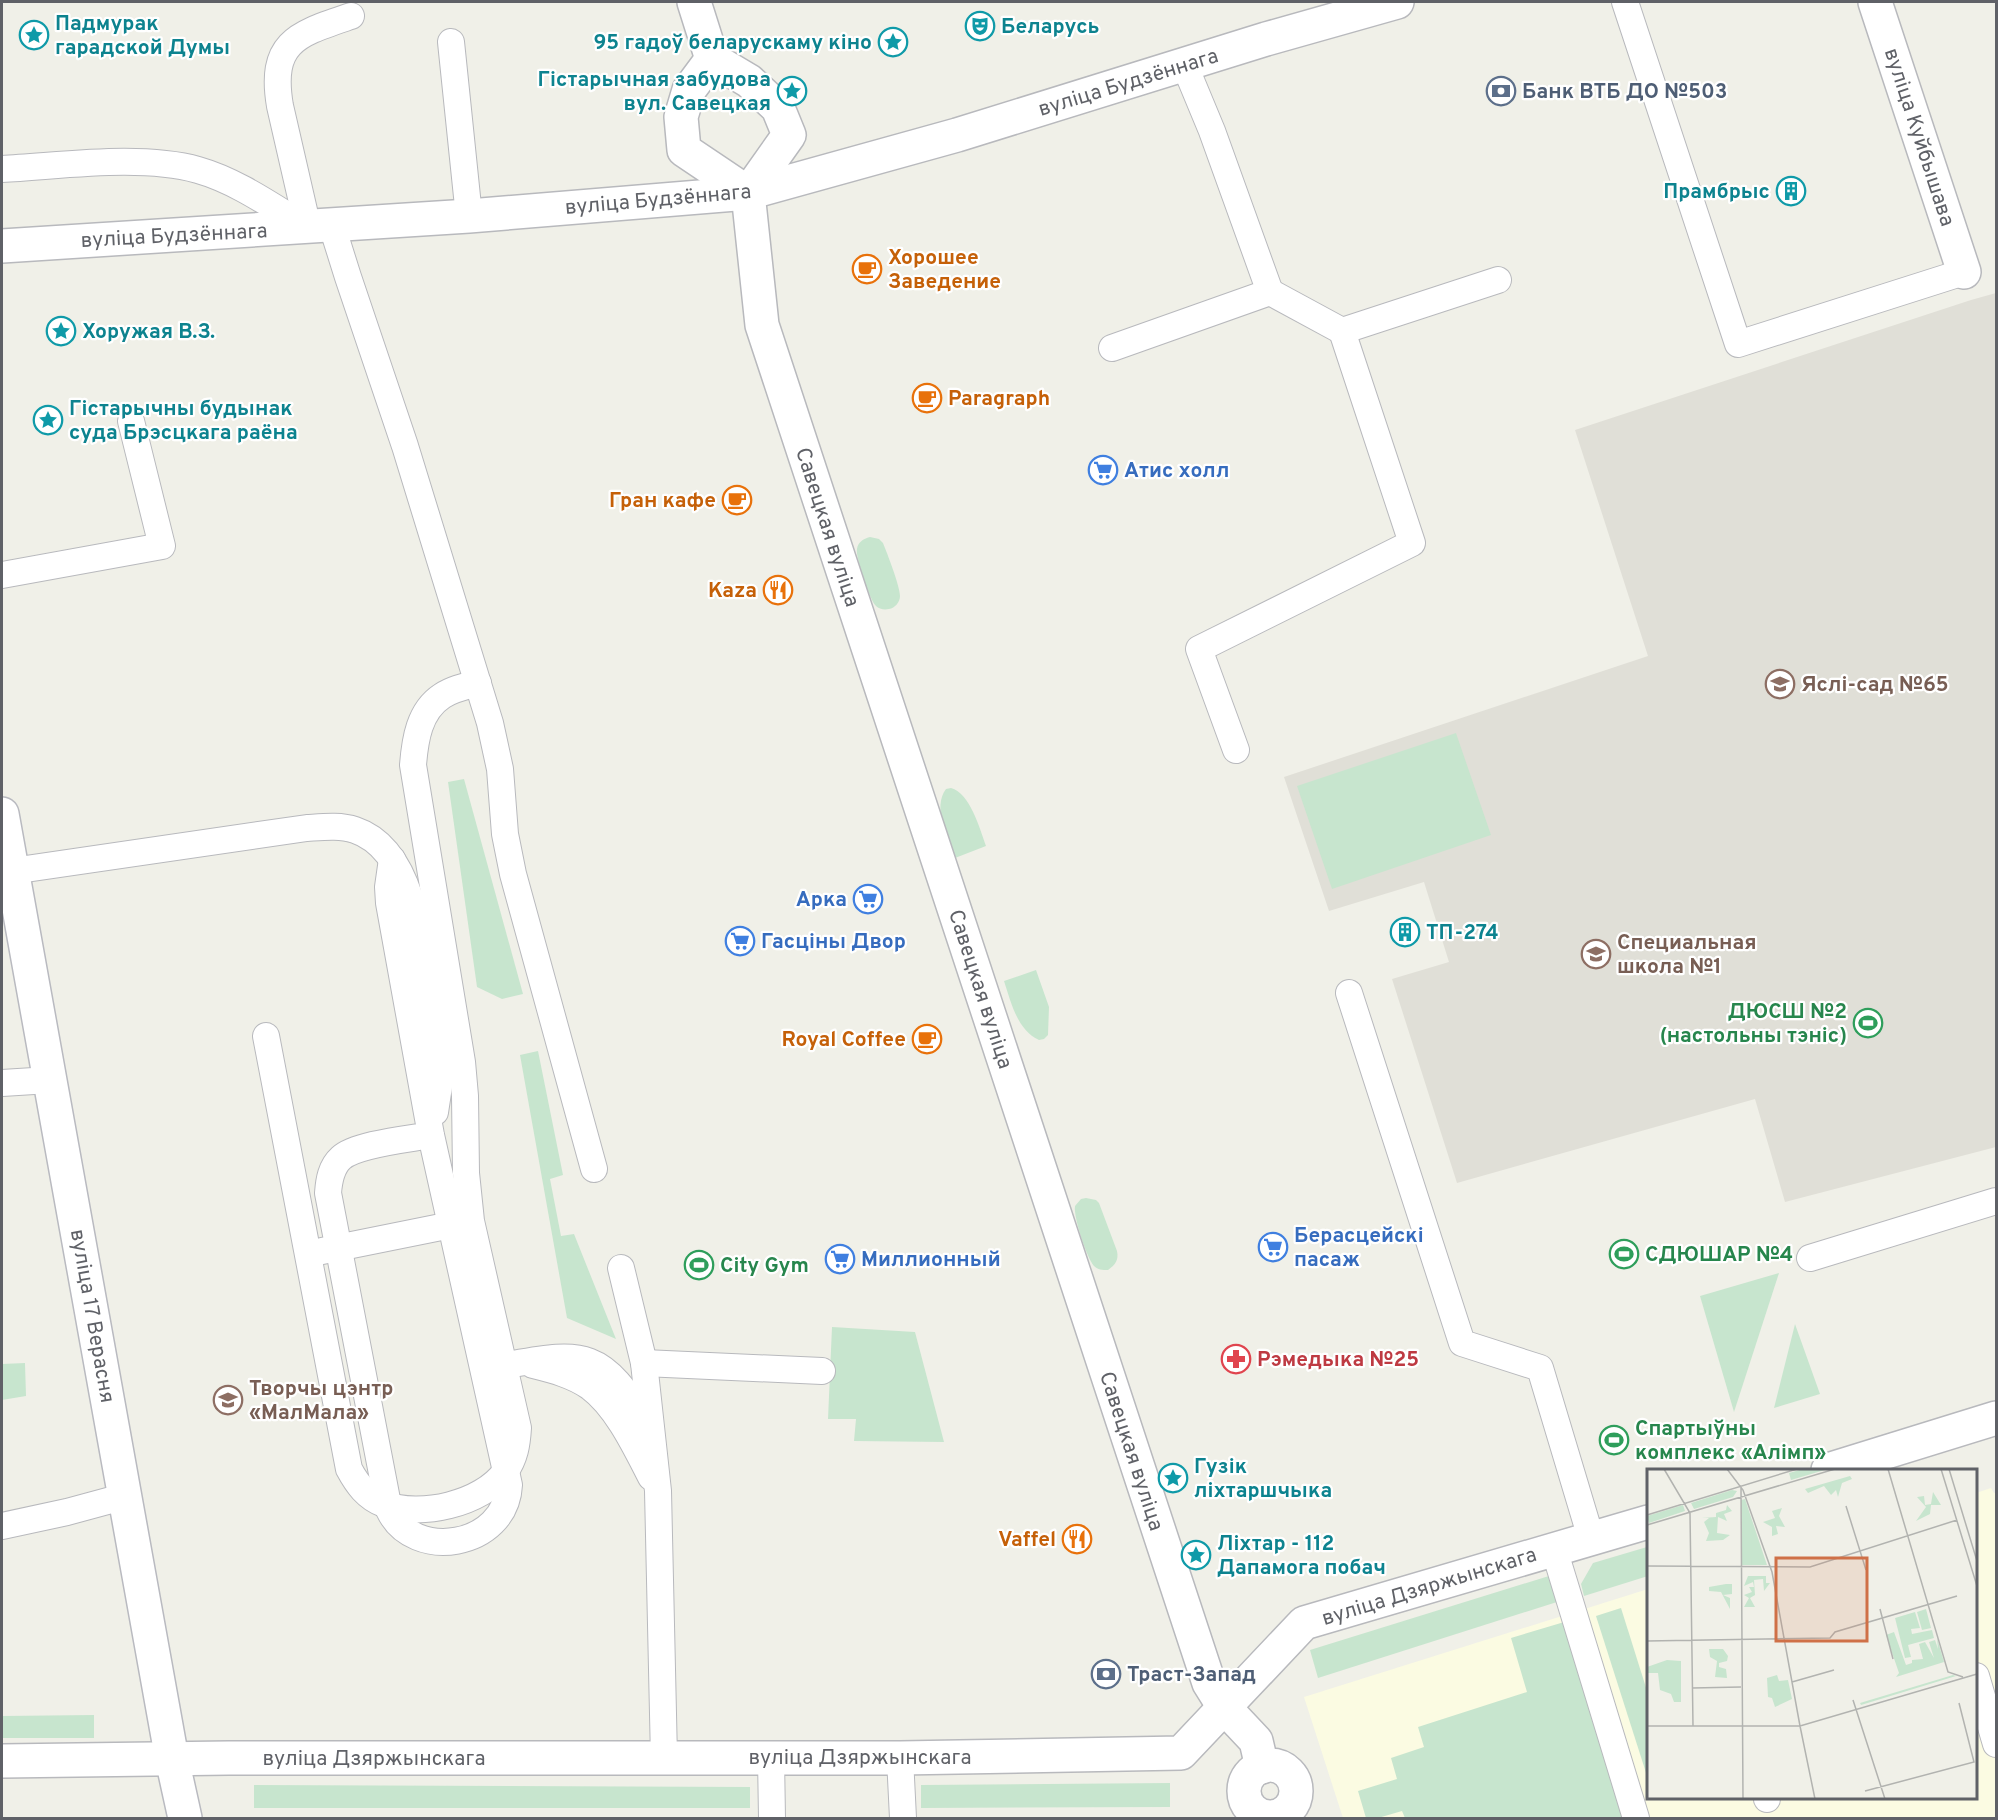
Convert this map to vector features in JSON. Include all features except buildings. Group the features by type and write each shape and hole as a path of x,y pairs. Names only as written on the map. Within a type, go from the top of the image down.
{"street":[{"path":"694,2 712,59 749,81 778,108 789,135 748,193 684,150 681,117 689,90 712,59"},
{"name":"вуліца Будзённага","path":"2,246 320,227 748,193 957,135 1266,39 1397,2"},
{"name":"вуліца Куйбышава","path":"1875,2 1964,272"},
{"name":"Савецкая вуліца","path":"748,193 762,325 1209,1683 1224,1707 1256,1741 1262,1767 1271,1765 1278,1767 1291,1776 1295,1784 1295,1800 1291,1807 1279,1817"},
{"name":"вуліца 17 Верасня","path":"2,814 172,1759 185,1818"},
{"path":"1831,1469 1996,1418"},
{"name":"вуліца Дзяржынскага","path":"2,1761 900,1758 1181,1753 1304,1623 1647,1522"}],"lane":[{"path":"1625,2 1738,344 1964,272"},
{"path":"351,16 310,30 294,40 283,53 278,69 277,87 280,106 320,227 348,277 405,446 490,723 500,769 505,834 513,874 594,1169"},
{"path":"452,42 469,216"},
{"path":"1185,66 1212,131 1270,292 1342,331 1412,543 1198,649 1236,750"},
{"path":"2,169 122,162 171,164 200,171 233,184 320,227"},
{"path":"1342,331 1498,280"},
{"path":"1112,348 1270,292"},
{"path":"2,575 162,546 131,421"},
{"path":"266,1036 349,1469 362,1490 383,1504 409,1509 435,1508 468,1500 493,1484 512,1461 518,1439 517,1417 471,1221 466,1173 462,1062 413,765 414,744 420,724 429,708 441,696 478,683"},
{"path":"12,871 322,827 356,830 382,847 392,859 400,872 410,898 438,1066 438,1092 431,1135 507,1474 508,1497 505,1508 490,1526 469,1537 432,1541 409,1534 393,1520 389,1510 328,1193 333,1169 340,1159 350,1152 431,1135"},
{"path":"1349,993 1462,1343 1540,1368 1591,1538"},
{"path":"2,1083 50,1080"},
{"path":"1810,1258 1996,1201"},
{"path":"307,1254 471,1221"},
{"path":"621,1268 644,1364 658,1491 664,1758"},
{"path":"483,1369 554,1357 580,1359 606,1370 631,1399 651,1436"},
{"path":"524,1363 573,1378 604,1400 632,1440 658,1491"},
{"path":"644,1364 822,1371"},
{"path":"2,1526 126,1496"},
{"path":"1554,1549 1636,1818"},
{"path":"1977,1679 1996,1744"},
{"path":"771,1758 772,1818"},
{"path":"900,1758 903,1818"}],"shaded area":[{"path":"1996,293 1996,1147 1785,1202 1755,1099 1457,1183 1392,979 1449,962 1424,882 1329,911 1284,777 1648,656 1575,430"},
{"path":"870,537 879,539 883,543 898,585 900,598 891,608 883,609 876,606 870,596 861,569 857,553 858,547 861,541"},
{"path":"1456,733 1491,835 1332,889 1297,786"},
{"path":"464,779 523,994 502,999 477,987 448,782"},
{"path":"951,788 958,791 969,804 986,846 955,858 945,833 941,814 942,796 946,789"},
{"path":"1036,970 1049,1007 1048,1035 1039,1040 1025,1030 1020,1022 1004,981"},
{"path":"538,1051 563,1175 550,1179 561,1236 574,1234 616,1339 567,1318 520,1055"},
{"path":"1086,1198 1099,1203 1117,1251 1116,1262 1108,1270 1100,1270 1094,1266 1081,1237 1075,1206 1081,1199"},
{"path":"1779,1273 1734,1412 1700,1296"},
{"path":"1795,1324 1820,1394 1774,1408"},
{"path":"832,1327 915,1332 944,1442 854,1441 856,1419 828,1419"},
{"path":"25,1363 26,1396 2,1400 2,1364"},
{"path":"1991,1488 1996,1493 1996,1818 1343,1818 1304,1697 1647,1589 1647,1799 1977,1799 1977,1493"},
{"path":"1647,1547 1647,1576 1584,1596 1581,1584 1593,1563"},
{"path":"1549,1576 1557,1602 1318,1678 1310,1650"},
{"path":"1621,1608 1647,1691 1647,1776 1596,1616"},
{"path":"1581,1617 1644,1818 1405,1818 1402,1811 1378,1818 1366,1818 1358,1791 1397,1779 1391,1758 1424,1747 1418,1727 1527,1692 1511,1638"},
{"path":"94,1715 94,1738 2,1738 2,1716"},
{"path":"1170,1783 1170,1807 921,1808 921,1785"},
{"path":"254,1785 750,1787 750,1808 254,1808"}],"place":[{"name":"Беларусь","path":"980,26"},
{"name":"Падмурак гарадской Думы","path":"34,35"},
{"name":"95 гадоў беларускаму кіно","path":"893,42"},
{"name":"Гістарычная забудова вул. Савецкая","path":"792,91"},
{"name":"Банк ВТБ ДО №503","path":"1501,91"},
{"name":"Прамбрыс","path":"1791,191"},
{"name":"Хорошее Заведение","path":"867,269"},
{"name":"Хоружая В.З.","path":"61,331"},
{"name":"Paragraph","path":"927,398"},
{"name":"Гістарычны будынак суда Брэсцкага раёна","path":"48,420"},
{"name":"Атис холл","path":"1103,470"},
{"name":"Гран кафе","path":"737,500"},
{"name":"Kaza","path":"778,590"},
{"name":"Яслі-сад №65","path":"1780,684"},
{"name":"Арка","path":"868,899"},
{"name":"ТП-274","path":"1405,932"},
{"name":"Гасціны Двор","path":"740,941"},
{"name":"Специальная школа №1","path":"1596,954"},
{"name":"ДЮСШ №2 (настольны тэніс)","path":"1868,1023"},
{"name":"Royal Coffee","path":"927,1039"},
{"name":"Берасцейскі пасаж","path":"1273,1247"},
{"name":"СДЮШАР №4","path":"1624,1254"},
{"name":"Миллионный","path":"840,1259"},
{"name":"City Gym","path":"699,1265"},
{"name":"Рэмедыка №25","path":"1236,1359"},
{"name":"Творчы цэнтр «МалМала»","path":"228,1400"},
{"name":"Спартыўны комплекс «Алімп»","path":"1614,1440"},
{"name":"Гузік ліхтаршчыка","path":"1173,1478"},
{"name":"Vaffel","path":"1077,1539"},
{"name":"Ліхтар - 112 Дапамога побач","path":"1196,1555"},
{"name":"Траст-Запад","path":"1106,1674"}]}
